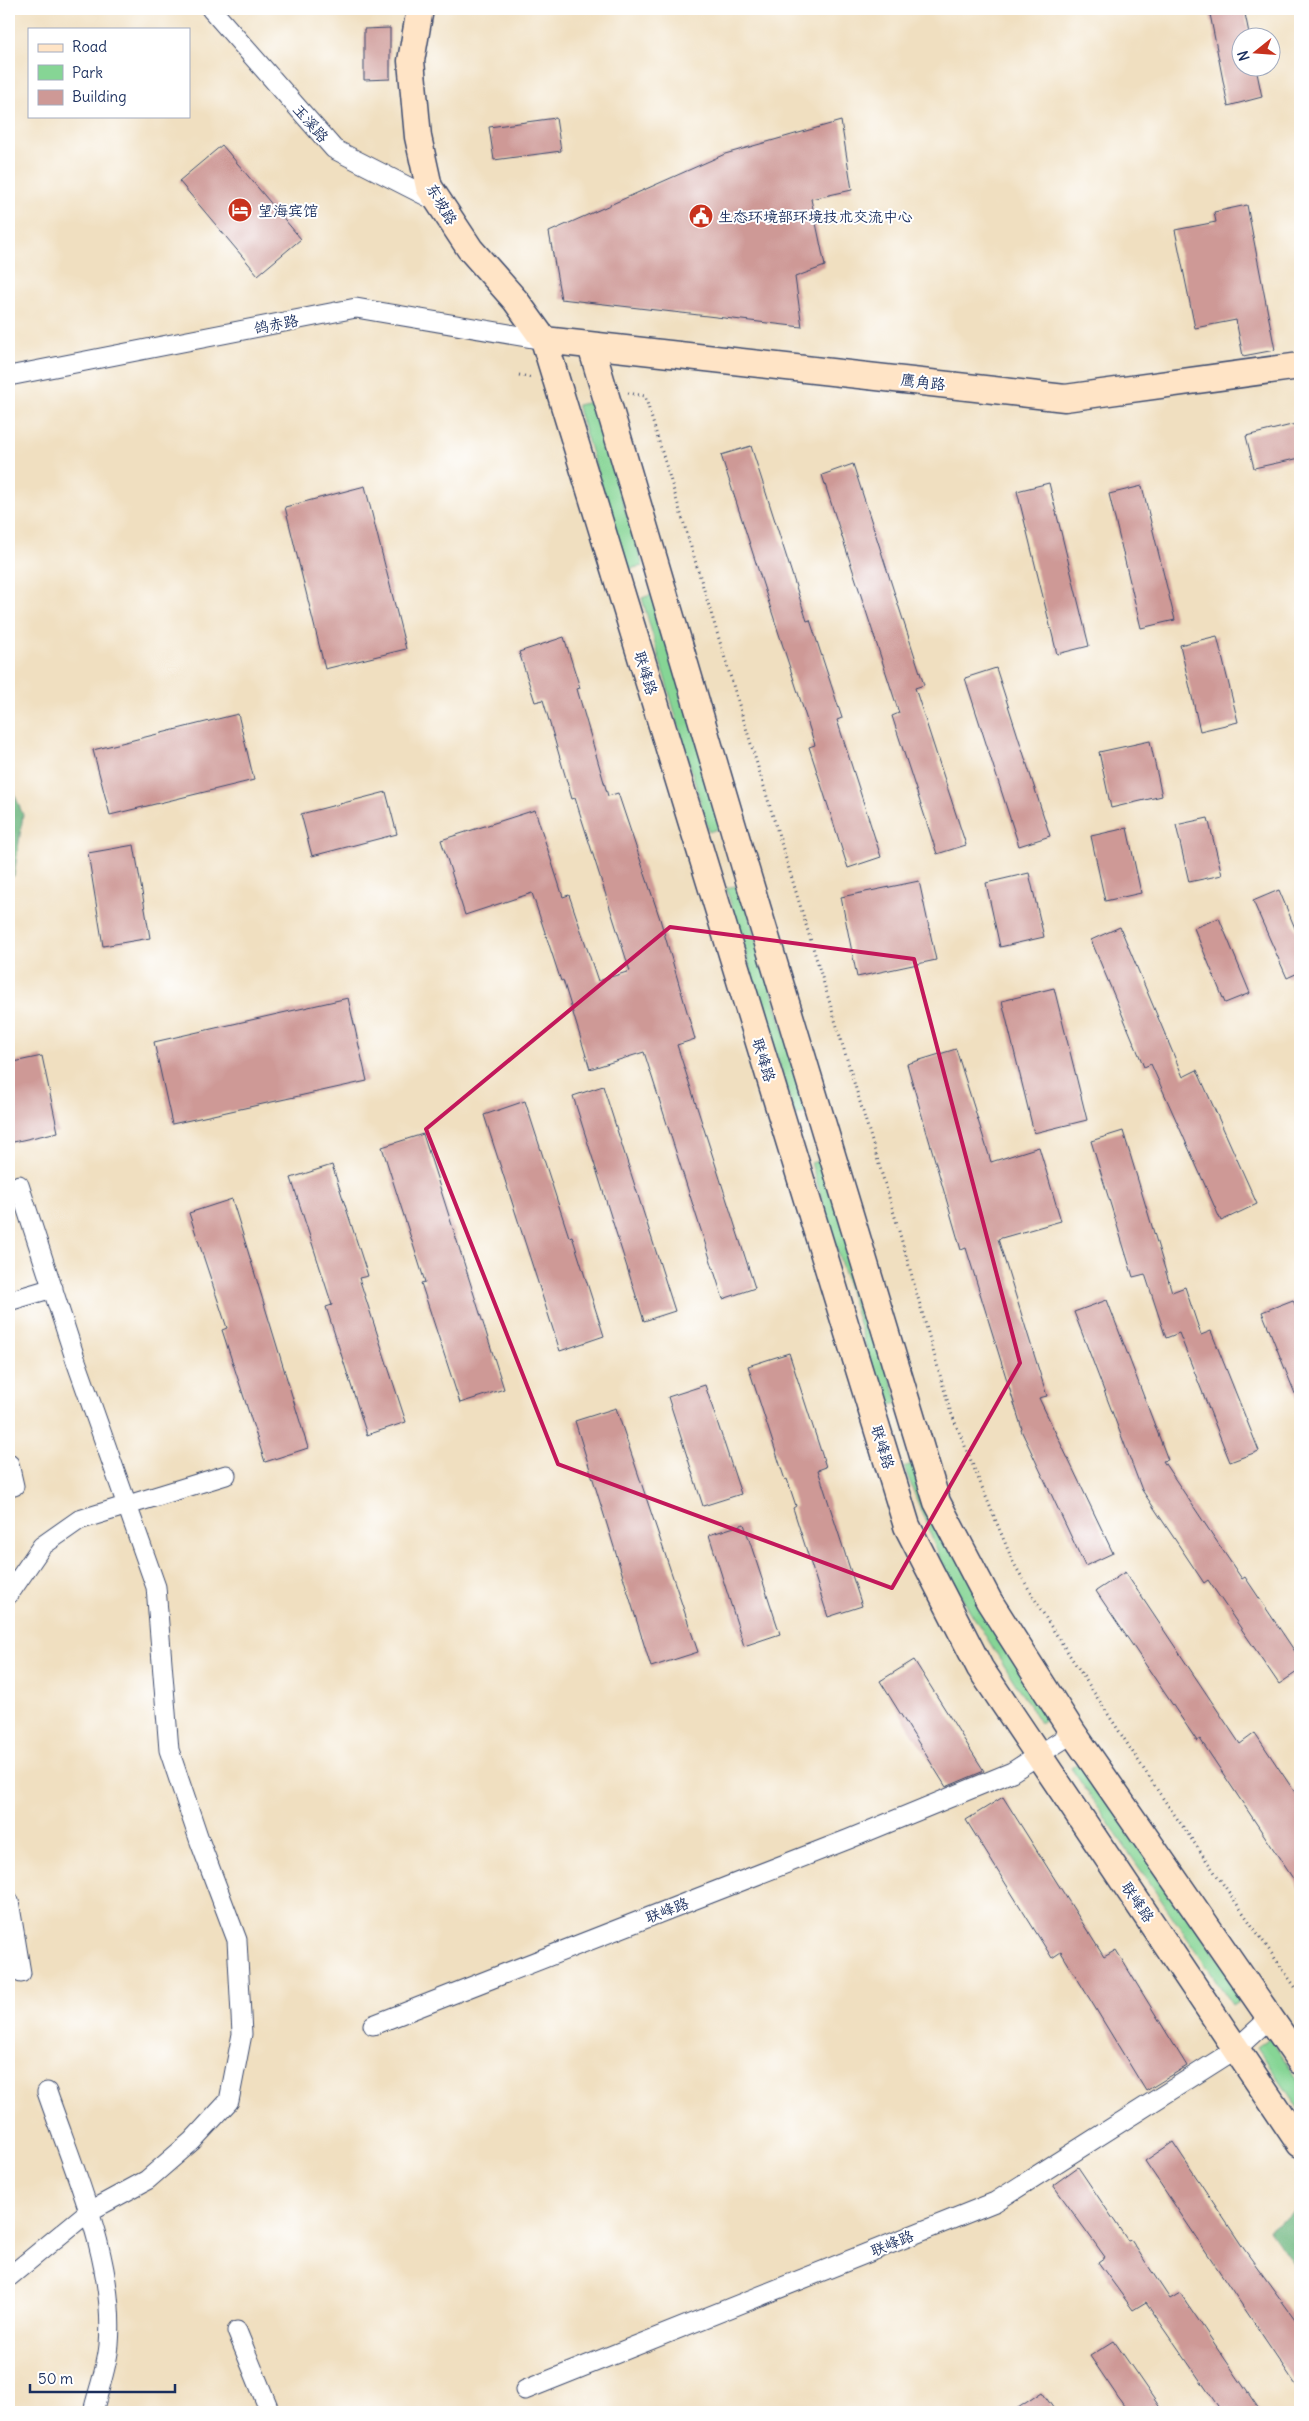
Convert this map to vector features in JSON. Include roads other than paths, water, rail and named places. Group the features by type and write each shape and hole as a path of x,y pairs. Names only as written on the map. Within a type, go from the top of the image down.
{"main road":[{"name":"东坡路","path":"420,9 411,61 418,137 429,187 470,249 516,301 544,340"},
{"name":"鹰角路","path":"544,340 1066,398 1300,366"},
{"name":"联峰路","path":"544,340 907,1526 980,1668 1300,2144"},
{"path":"591,346 936,1502 989,1601 1072,1733 1300,2061"}],"street":[{"name":"玉溪路","path":"211,9 334,149 439,202"},
{"name":"鸽赤路","path":"9,376 356,308 544,340"},
{"path":"9,2277 88,2212 147,2180 192,2141 229,2101 242,2034 237,1940 200,1842 169,1750 156,1587 129,1505 76,1361 18,1185"},
{"path":"9,1301 53,1288"},
{"path":"9,1464 14,1486"},
{"path":"9,1594 42,1546 79,1520 226,1475"},
{"name":"联峰路","path":"373,2025 876,1828 1012,1772 1072,1733"},
{"path":"9,1901 21,1974"},
{"name":"联峰路","path":"525,2390 996,2202 1236,2049 1271,2017"},
{"path":"46,2092 88,2212 108,2284 109,2346 93,2412"},
{"path":"237,2330 270,2412"}],"place":[{"name":"望海宾馆","path":"240,210"},
{"name":"生态环境部环境技术交流中心","path":"701,216"}]}
